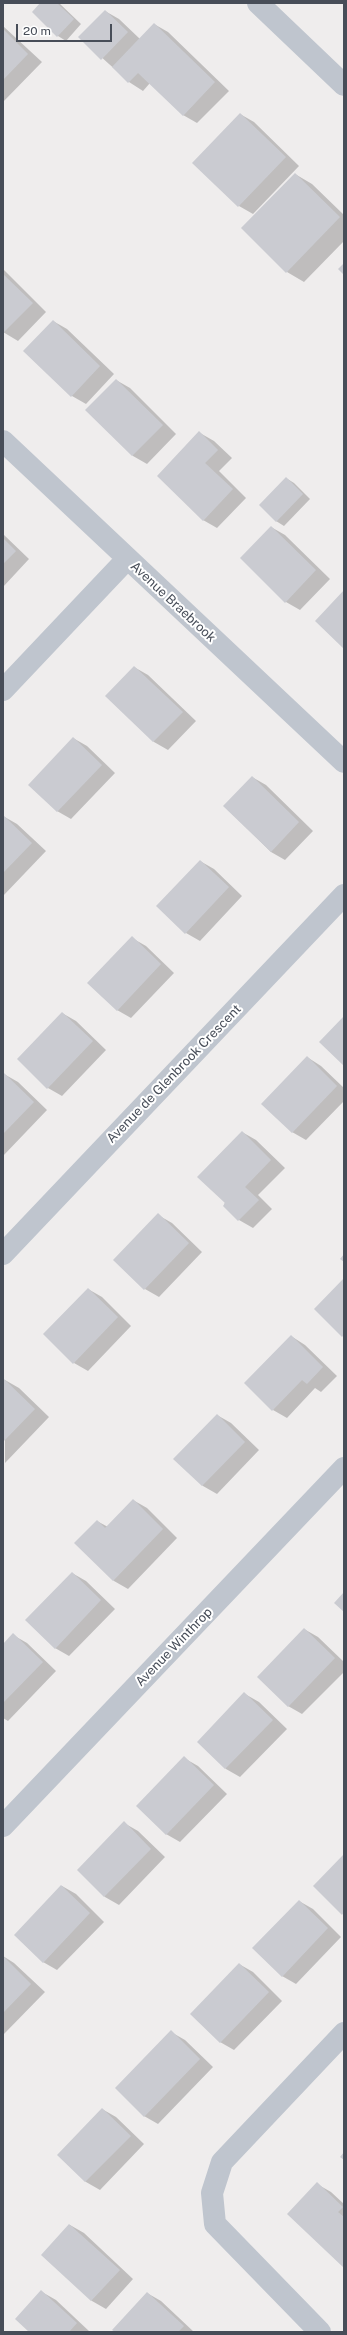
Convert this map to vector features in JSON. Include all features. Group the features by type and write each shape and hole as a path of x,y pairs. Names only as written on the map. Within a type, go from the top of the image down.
{"street":[{"path":"258,3 344,85"},
{"name":"Avenue Braebrook","path":"3,441 344,762"},
{"path":"3,690 127,559"},
{"name":"Avenue de Glenbrook Crescent","path":"3,1254 344,895"},
{"name":"Avenue Winthrop","path":"3,1826 344,1468"},
{"path":"320,2332 215,2224 212,2193 222,2162 344,2033"}],"building":[{"path":"40,3 57,3 74,19 57,37 32,12"},
{"path":"105,10 128,32 101,60 78,37"},
{"path":"154,23 215,82 183,116 138,73 128,83 112,67"},
{"path":"3,29 28,54 3,80"},
{"path":"240,113 286,157 238,207 192,163"},
{"path":"295,173 340,217 286,273 241,228"},
{"path":"344,263 344,275 338,269"},
{"path":"3,274 33,303 3,333"},
{"path":"53,320 100,366 71,397 23,351"},
{"path":"116,379 163,425 132,456 85,410"},
{"path":"199,431 218,450 205,463 233,489 203,521 157,476"},
{"path":"286,477 303,494 276,522 259,505"},
{"path":"271,526 316,570 285,603 240,558"},
{"path":"3,538 16,551 3,564"},
{"path":"344,590 344,649 315,621"},
{"path":"134,666 183,712 153,742 105,696"},
{"path":"73,737 102,765 57,812 28,785"},
{"path":"252,776 299,822 271,852 223,806"},
{"path":"3,815 32,843 3,873"},
{"path":"200,860 229,887 185,934 156,906"},
{"path":"132,936 161,964 117,1011 87,983"},
{"path":"62,1012 93,1041 47,1089 17,1059"},
{"path":"344,1016 344,1066 319,1042"},
{"path":"307,1056 337,1086 292,1133 261,1104"},
{"path":"4,1073 34,1102 3,1134 3,1074"},
{"path":"242,1131 271,1160 245,1187 259,1200 238,1221 223,1206 225,1203 197,1177"},
{"path":"158,1213 189,1243 144,1290 113,1260"},
{"path":"344,1254 344,1262 340,1259"},
{"path":"344,1278 344,1335 342,1337 314,1309"},
{"path":"88,1288 118,1317 73,1364 43,1334"},
{"path":"291,1335 323,1367 307,1384 302,1380 272,1411 244,1383"},
{"path":"4,1379 35,1409 3,1442 3,1380"},
{"path":"217,1414 245,1442 202,1486 173,1459"},
{"path":"133,1499 163,1529 113,1581 74,1543 97,1520 105,1528"},
{"path":"72,1572 101,1600 55,1649 25,1620"},
{"path":"344,1592 344,1612 334,1603"},
{"path":"304,1628 335,1658 288,1707 257,1677"},
{"path":"13,1633 43,1662 3,1703 3,1644"},
{"path":"244,1692 273,1720 225,1769 197,1742"},
{"path":"184,1756 214,1785 166,1835 136,1806"},
{"path":"124,1821 151,1849 104,1897 77,1870"},
{"path":"344,1854 344,1912 342,1915 313,1886"},
{"path":"61,1885 90,1913 43,1963 14,1935"},
{"path":"299,1900 328,1928 282,1977 252,1948"},
{"path":"3,1956 31,1984 3,2013"},
{"path":"239,1963 269,1992 220,2043 190,2014"},
{"path":"171,2030 200,2059 144,2117 115,2088"},
{"path":"102,2108 131,2136 85,2182 57,2155"},
{"path":"344,2152 344,2160 340,2157"},
{"path":"317,2182 343,2207 338,2212 344,2217 344,2268 287,2214"},
{"path":"69,2224 120,2270 91,2301 41,2255"},
{"path":"41,2290 77,2323 69,2332 29,2332 15,2319"},
{"path":"147,2292 184,2326 178,2332 115,2332 112,2330"}]}
